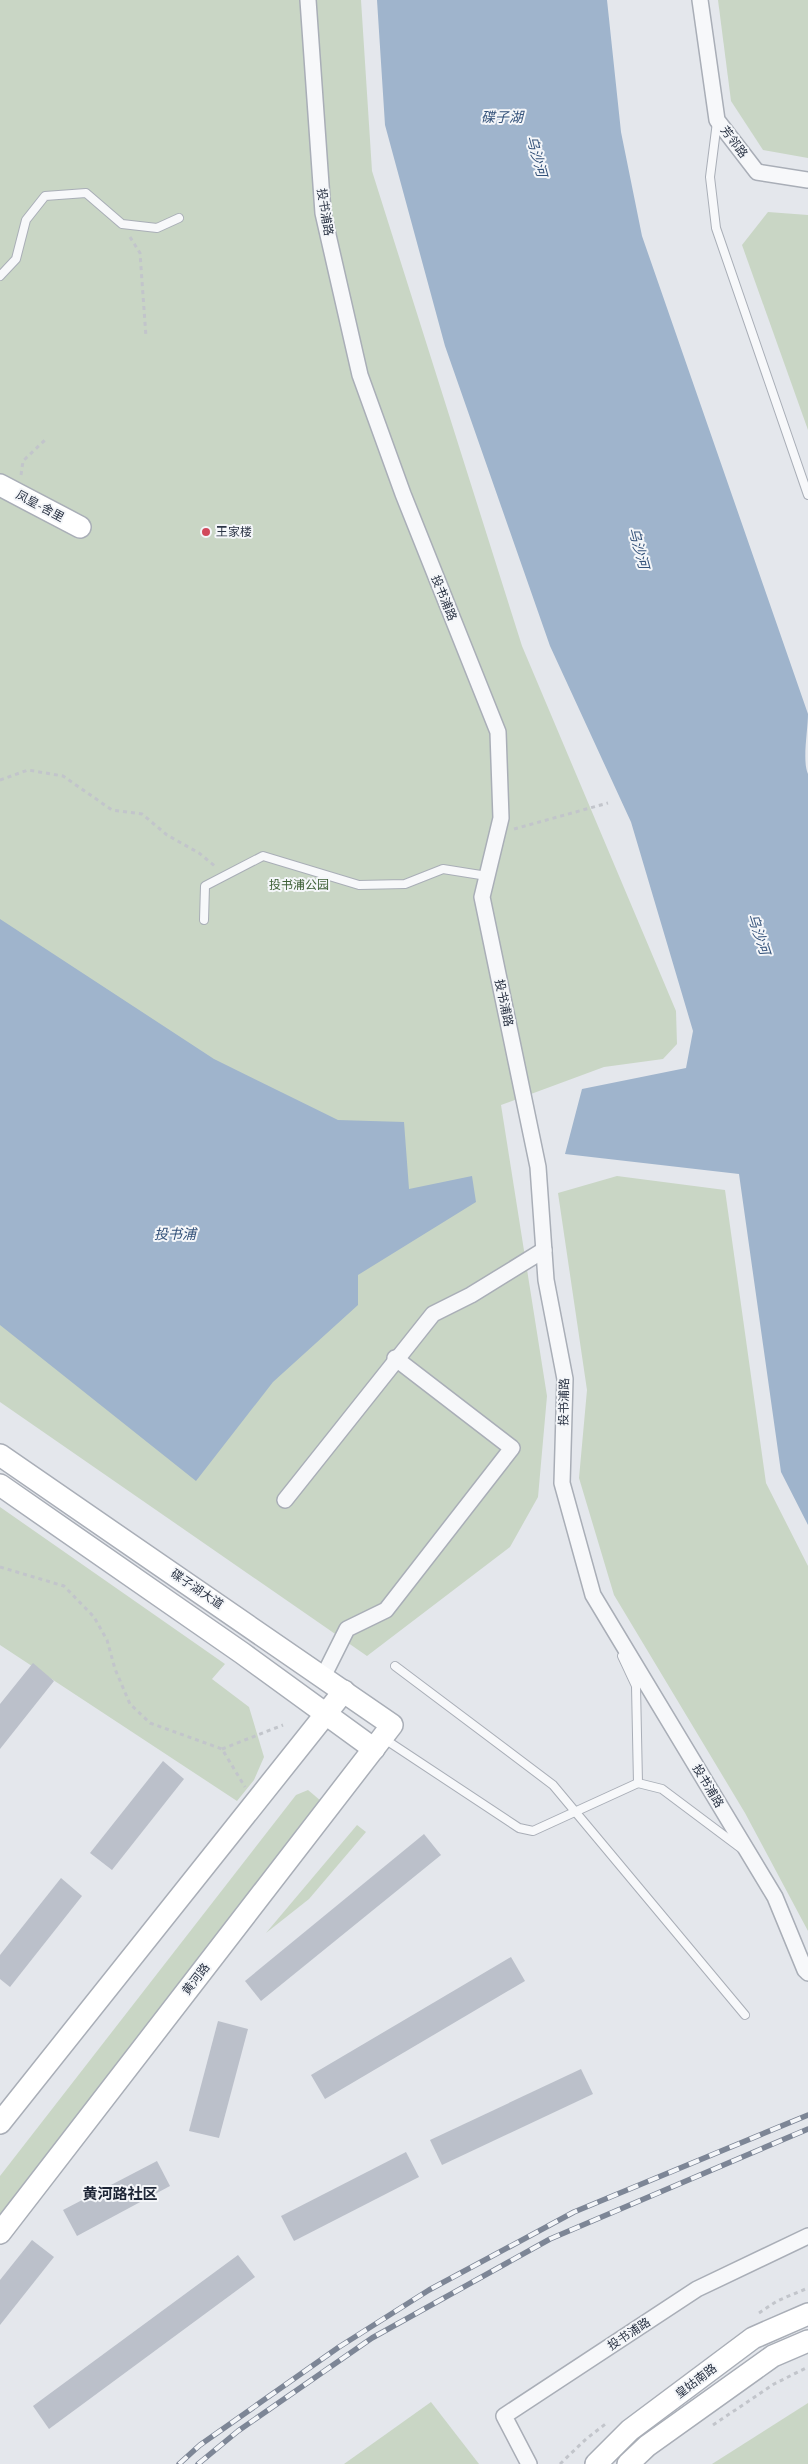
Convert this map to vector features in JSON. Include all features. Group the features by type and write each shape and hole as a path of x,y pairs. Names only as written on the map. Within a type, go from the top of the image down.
{"main road":[{"name":"凤皇-舍里","path":"0,485 80,527"},
{"name":"碟子湖大道","path":"0,1454 344,1691 383,1737"},
{"path":"0,1485 326,1714 383,1737"},
{"path":"0,2123 344,1691"},
{"name":"黄河路","path":"0,2233 383,1737"},
{"name":"皇姑南路","path":"596,2464 630,2430 753,2338 808,2314"},
{"name":"皇姑南路","path":"628,2464 647,2446 773,2356 808,2341"}],"street":[{"name":"投书浦路","path":"308,0 325,222 360,375 402,494 498,732 501,818 482,897 538,1167 546,1280 565,1379 562,1483 593,1595 775,1897 805,1970 808,1973"},
{"name":"芳邻路","path":"700,0 717,120 757,172 808,180"},
{"path":"285,1500 395,1358 433,1314 471,1295 544,1250"},
{"path":"323,1677 347,1629 386,1610 512,1448 395,1358"},
{"name":"投书浦路","path":"529,2464 504,2416 697,2289 808,2236"}],"lane":[{"path":"717,120 710,177 716,228 808,495"},
{"path":"0,276 16,260 26,220 45,196 86,193 122,224 157,228 179,218"},
{"path":"204,920 205,886 264,856 359,885 405,884 443,869 487,876"},
{"path":"593,1595 636,1686 638,1783"},
{"path":"395,1666 553,1785 745,2016"},
{"path":"383,1737 519,1828 533,1831 638,1783 662,1789 749,1855"}],"path":[{"path":"122,224 140,253 146,337"},
{"path":"1,779 28,770 62,776 112,810 142,814 167,835 199,853 226,876"},
{"path":"497,833 608,803"},
{"path":"0,1567 64,1586 77,1598 94,1617 107,1640 115,1669 130,1704 150,1724 222,1749 255,1803"},
{"path":"222,1749 283,1725"},
{"path":"711,2426 774,2384 808,2367"}],"green space":[{"name":"投书浦公园","path":"0,0 361,0 372,171 522,646 676,1011 677,1044 663,1059 604,1067 501,1105 547,1396 538,1497 510,1547 367,1656 0,1402"},
{"path":"718,0 808,0 808,158 763,150 731,101"},
{"path":"768,212 808,215 808,430 742,245"},
{"path":"617,1176 725,1190 766,1483 808,1566 808,1931 745,1813 614,1595 579,1478 587,1390 558,1193"},
{"path":"0,1507 225,1664 212,1679 249,1707 264,1757 254,1780 237,1801 0,1645"},
{"path":"308,1790 321,1801 0,2222 0,2176 296,1795"},
{"path":"357,1825 366,1832 309,1899 266,1933"},
{"path":"431,2402 479,2464 344,2464"},
{"path":"808,2403 808,2464 712,2464"}],"water":[{"name":"碟子湖","path":"377,0 607,0 621,132 642,236 808,714 805,761 808,774 808,1525 781,1472 739,1174 565,1154 582,1089 686,1068 693,1031 631,822 550,646 445,346 385,125"},
{"name":"投书浦","path":"0,919 214,1059 338,1120 404,1122 409,1189 472,1176 476,1202 358,1275 358,1305 273,1382 196,1481 0,1325"}],"building":[{"path":"33,1663 54,1681 0,1749 0,1704"},
{"path":"163,1761 184,1779 112,1870 90,1853"},
{"path":"424,1834 441,1855 261,2001 245,1981"},
{"path":"61,1878 82,1896 10,1987 0,1979 0,1955"},
{"path":"511,1957 525,1981 325,2099 311,2075"},
{"path":"218,2021 248,2029 219,2138 189,2131"},
{"path":"581,2069 593,2094 442,2165 430,2140"},
{"path":"406,2152 419,2177 294,2241 281,2216"},
{"path":"157,2161 170,2186 77,2236 63,2210"},
{"path":"32,2240 54,2257 0,2325 0,2280"},
{"path":"238,2255 255,2277 49,2429 33,2406"}],"railway":[{"path":"179,2464 200,2445 339,2347 429,2290 574,2212 808,2115"},
{"path":"198,2464 238,2431 372,2338 550,2239 808,2129"}],"place":[{"name":"王家楼","path":"206,532"}],"district":[{"name":"黄河路社区","path":"120,2194"}],"water label":[{"name":"乌沙河","path":"537,156"},
{"name":"乌沙河","path":"639,548"},
{"name":"乌沙河","path":"759,934"}]}
